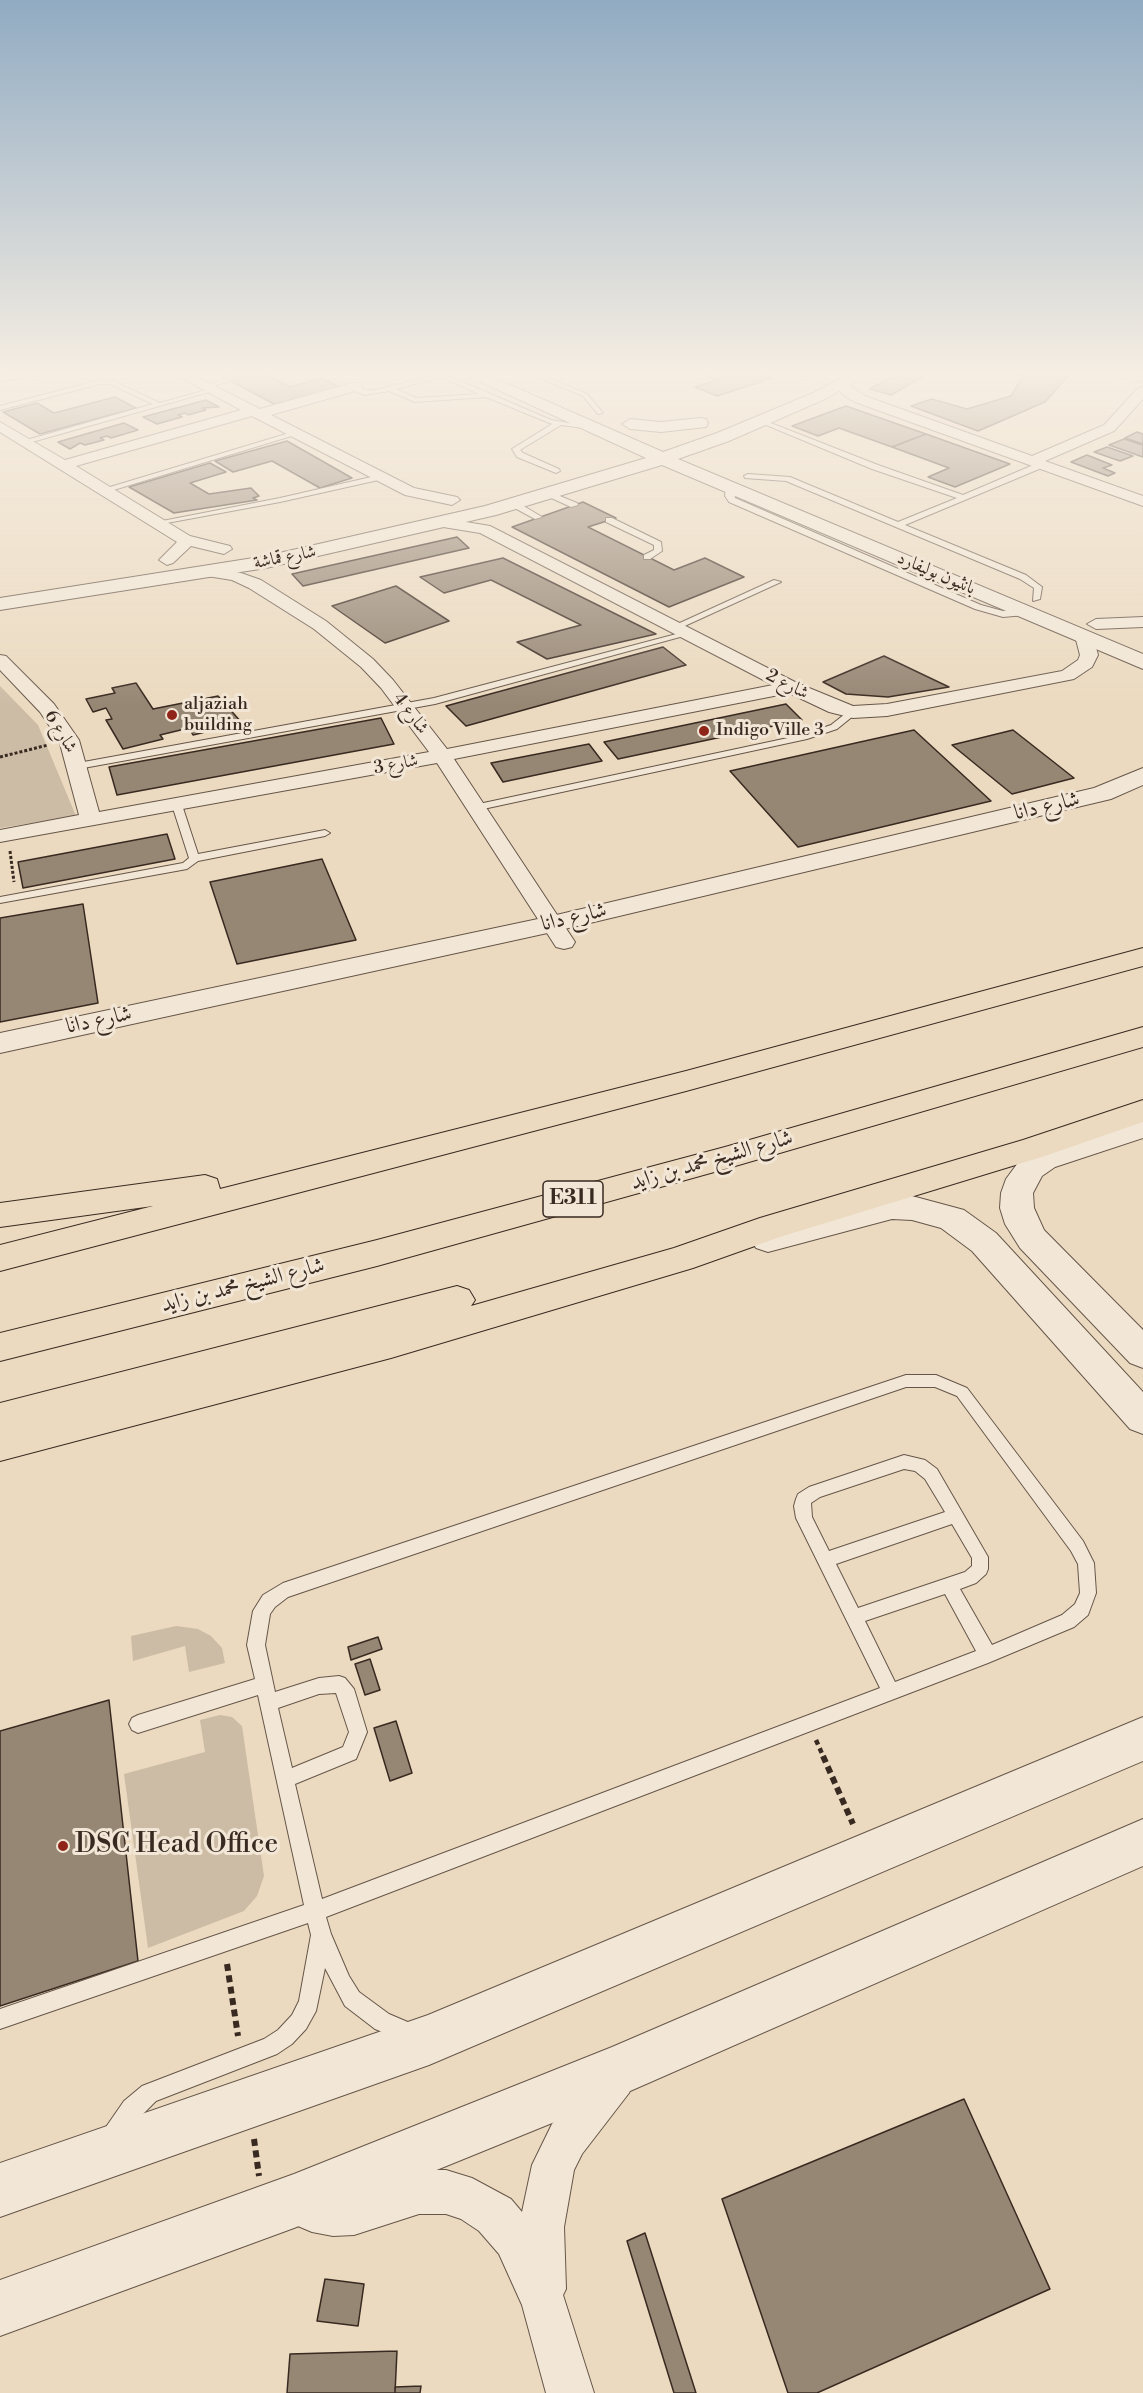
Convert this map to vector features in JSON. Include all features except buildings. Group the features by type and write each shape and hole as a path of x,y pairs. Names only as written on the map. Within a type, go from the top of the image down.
{"highway":[{"path":"0,1258 698,1078 1143,957"},
{"name":"شارع الشيخ محمد بن زايد","path":"0,1347 376,1253 736,1155 1143,1037"},
{"path":"0,1445 391,1344 681,1259 772,1227 1034,1148 1143,1111"},
{"path":"0,1419 384,1321 1013,1137 1143,1111"},
{"path":"0,1215 356,1166"}],"street":[{"path":"92,483 185,540 224,549"},
{"path":"386,483 408,505 452,500 472,495"},
{"name":"شارع قماشة","path":"3,605 266,562 442,523 487,520 514,504 589,483"},
{"path":"753,483 776,488"},
{"name":"بانثيون بوليفارد","path":"766,483 1030,605 1090,630 1143,662"},
{"name":"بانثيون بوليفارد","path":"770,483 1030,605"},
{"path":"1092,483 1143,501"},
{"name":"شارع 2","path":"487,520 681,630 791,687 836,708 853,712 887,711 1068,675 1086,663 1089,656 1090,630"},
{"path":"167,560 183,547 185,540"},
{"name":"شارع قماشة","path":"122,566 246,545"},
{"path":"255,584 255,573 266,562"},
{"name":"شارع 4","path":"207,572 235,576 255,584 345,643 387,684 442,756 558,933"},
{"path":"1090,630 1143,622"},
{"name":"بانثيون بوليفارد","path":"1090,630 1143,643"},
{"name":"شارع 6","path":"0,660 47,708 69,740 78,766 91,821"},
{"name":"شارع 3","path":"4,835 442,756 791,687"},
{"name":"شارع دانا","path":"0,1065 558,933 1102,795 1143,775"},
{"name":"شارع دانا","path":"0,1043 558,933 1097,816 1143,802"},
{"path":"1096,1368 1141,1351 1032,1239 1022,1224 1017,1208 1017,1193 1022,1179 1031,1168 1044,1159 1143,1126"},
{"path":"681,1259 774,1238 873,1210 912,1208 933,1212 952,1219 984,1242 1143,1418"},
{"path":"0,2190 429,2040 1143,1739"},
{"path":"0,2308 294,2201 621,2069 1143,1842"},
{"path":"543,2302 542,2227 546,2195 554,2165 567,2139 621,2069"},
{"path":"294,2201 312,2210 333,2214 354,2212 419,2192 446,2192 472,2200 495,2215 515,2238 543,2302 570,2393"}],"lane":[{"path":"104,490 129,483"},
{"path":"156,523 280,500 355,483"},
{"path":"796,483 1030,580 1038,587 1030,605"},
{"path":"920,483 962,497"},
{"path":"898,525 994,483"},
{"path":"550,494 574,505"},
{"path":"514,504 538,518"},
{"path":"609,520 658,544 658,551 647,557"},
{"path":"78,766 463,695 681,630 777,582"},
{"path":"474,808 804,737 834,727 853,712"},
{"path":"177,805 194,858"},
{"path":"0,900 180,868 192,862 194,858 326,833"},
{"path":"0,2019 315,1911 988,1655 1068,1621 1082,1609 1088,1593 1086,1563 1077,1546 962,1392 936,1381 906,1381 283,1591 269,1601 262,1611 256,1645 315,1911 321,1935 342,1983 352,1999 382,2022 429,2040"},
{"path":"854,1617 976,1575 982,1563 956,1515 926,1468 912,1462 897,1463 815,1492 804,1499 802,1512 891,1692"},
{"path":"825,1560 956,1515"},
{"path":"948,1584 988,1655"},
{"path":"138,1724 267,1693 339,1684 345,1689 358,1732 350,1753 286,1779"},
{"path":"100,2156 132,2109 149,2093 270,2047 285,2037 299,2022 309,2004 321,1935"}],"path":[{"path":"0,757 69,740"},
{"path":"4,835 16,898"},
{"path":"808,1723 867,1856"}],"shaded area":[{"path":"0,686 38,725 76,816 0,828"},
{"path":"176,1626 198,1629 211,1636 222,1648 225,1663 189,1672 185,1646 133,1661 131,1636"},
{"path":"220,1715 232,1717 242,1726 264,1876 257,1896 244,1911 148,1948 124,1774 205,1752 200,1720"}],"place":[{"name":"aljaziah building","path":"172,715"},
{"name":"Indigo Ville 3","path":"704,731"},
{"name":"DSC Head Office","path":"63,1846"}]}
